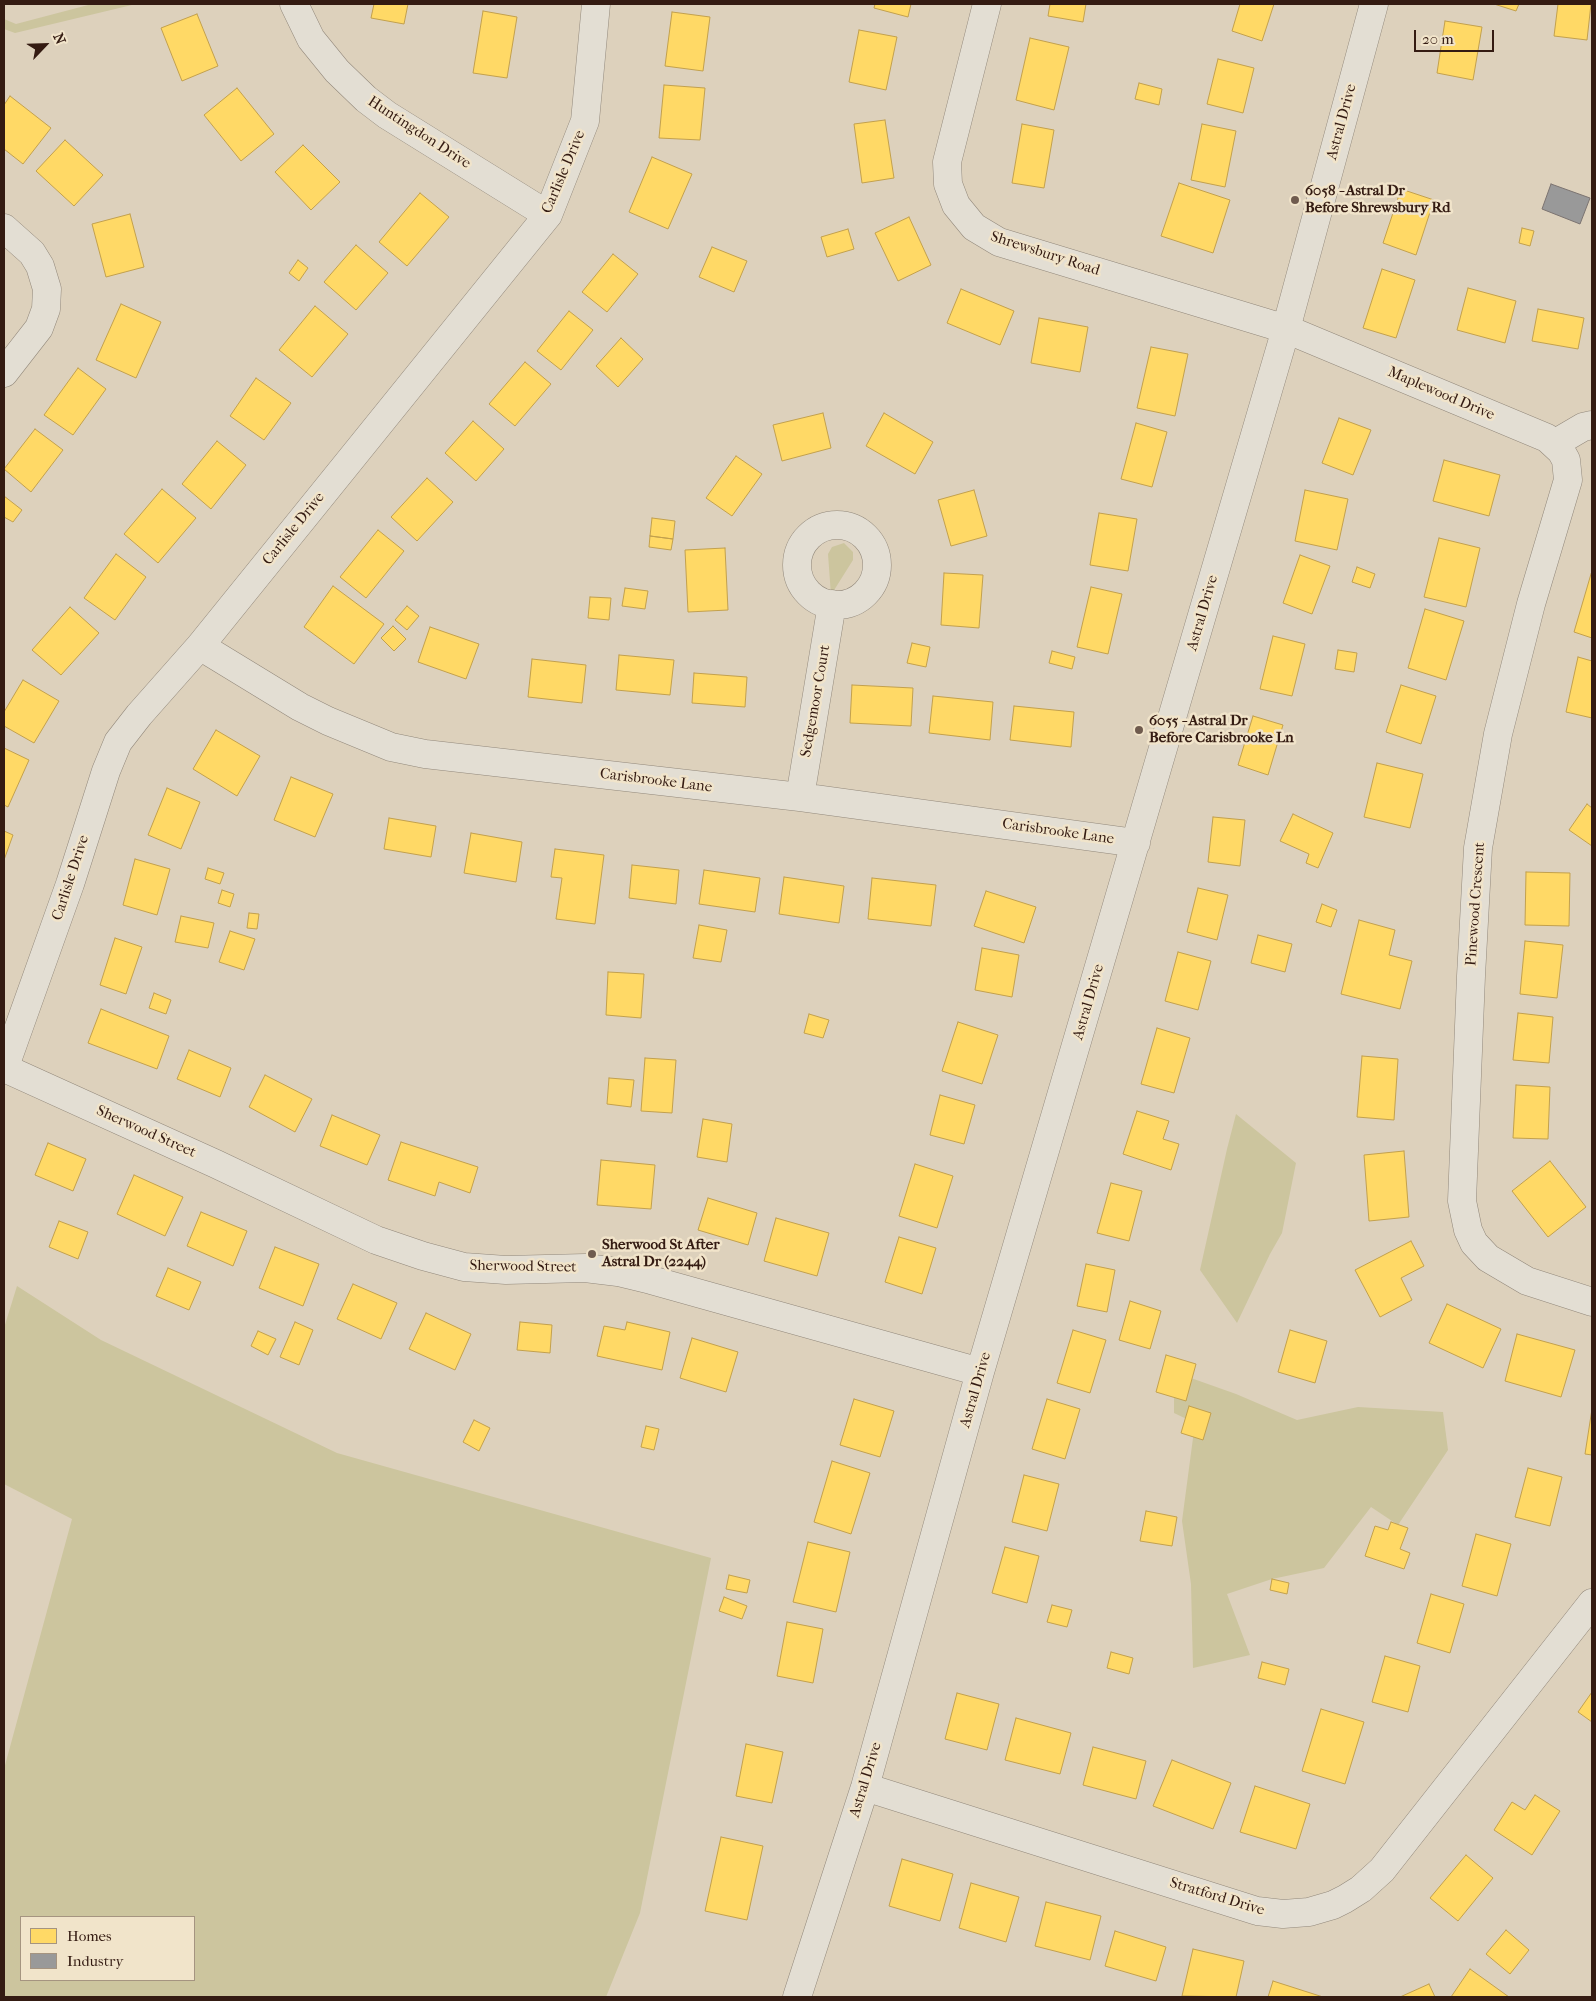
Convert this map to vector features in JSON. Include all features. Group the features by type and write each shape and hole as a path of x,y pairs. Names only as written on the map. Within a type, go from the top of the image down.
{"street":[{"name":"Huntingdon Drive","path":"294,4 311,39 337,72 366,99 387,115 548,215"},
{"name":"Carlisle Drive","path":"4,1068 70,884 106,771 118,742 139,715 200,646 548,215 585,121 596,4"},
{"name":"Shrewsbury Road","path":"987,4 947,162 948,184 956,205 967,220 981,232 999,242 1286,329"},
{"name":"Astral Drive","path":"797,1997 865,1787 980,1372 1286,329 1374,4"},
{"path":"4,228 27,247 36,260 44,277 47,295 46,309 39,328 4,373"},
{"name":"Maplewood Drive","path":"1286,329 1547,438 1554,444"},
{"path":"1554,444 1583,427 1592,425"},
{"name":"Pinewood Crescent","path":"1554,444 1566,460 1568,480 1531,604 1498,734 1478,848 1462,1201 1468,1230 1474,1243 1488,1258 1527,1281 1592,1302"},
{"name":"Sedgemoor Court","path":"800,797 832,604"},
{"name":"Carisbrooke Lane","path":"200,646 300,707 328,721 391,746 425,754 800,797 1136,843"},
{"name":"Sherwood Street","path":"4,1068 216,1164 376,1240 423,1256 464,1267 506,1270 585,1268 618,1272 980,1372"},
{"name":"Stratford Drive","path":"865,1787 1257,1911 1283,1914 1309,1912 1333,1905 1345,1899 1361,1889 1382,1870 1592,1603"}],"shaded area":[{"path":"92,4 136,4 15,33 4,29 4,19 16,24"},
{"path":"844,543 853,552 853,560 831,595 828,554 832,547"},
{"path":"1236,1114 1296,1163 1282,1233 1237,1323 1200,1270"},
{"path":"17,1286 101,1340 337,1453 711,1558 640,1913 606,1997 4,1997 4,1769 72,1519 4,1484 4,1328"},
{"path":"1174,1372 1236,1394 1297,1420 1358,1407 1443,1412 1448,1450 1398,1525 1371,1507 1324,1568 1272,1579 1227,1594 1250,1655 1193,1668 1191,1584 1182,1521 1195,1423 1174,1413"}],"building: Homes":[{"path":"374,4 408,4 404,24 371,18"},
{"path":"875,4 911,4 908,17 874,8"},
{"path":"1050,4 1086,4 1083,22 1048,16"},
{"path":"1240,4 1274,4 1262,41 1232,31"},
{"path":"1494,4 1519,4 1516,11"},
{"path":"1558,4 1591,4 1587,40 1554,36"},
{"path":"483,11 517,17 507,78 473,73"},
{"path":"672,12 710,17 703,71 665,66"},
{"path":"197,14 218,66 182,81 161,28"},
{"path":"1445,21 1482,27 1473,80 1437,73"},
{"path":"859,30 897,37 886,90 849,82"},
{"path":"1030,38 1069,47 1054,110 1016,100"},
{"path":"1218,59 1254,68 1243,113 1207,104"},
{"path":"1139,83 1162,89 1159,105 1135,99"},
{"path":"664,85 705,88 700,140 659,138"},
{"path":"237,88 274,134 241,161 204,115"},
{"path":"10,96 51,128 23,164 4,149 4,105"},
{"path":"885,120 894,178 862,183 854,124"},
{"path":"1022,124 1054,130 1044,188 1012,183"},
{"path":"1202,124 1236,131 1225,187 1191,180"},
{"path":"65,140 103,175 74,206 36,171"},
{"path":"303,145 340,182 311,210 275,172"},
{"path":"652,157 692,174 668,229 629,212"},
{"path":"1179,183 1230,200 1213,253 1161,236"},
{"path":"1401,189 1434,200 1416,255 1383,243"},
{"path":"420,193 449,217 407,266 379,242"},
{"path":"130,214 144,267 106,277 92,224"},
{"path":"909,217 931,265 898,281 875,233"},
{"path":"1522,228 1534,231 1530,246 1519,243"},
{"path":"848,229 854,249 827,257 821,237"},
{"path":"356,245 388,273 356,310 324,282"},
{"path":"712,247 747,261 734,292 699,277"},
{"path":"613,254 638,274 607,312 582,292"},
{"path":"298,260 308,268 299,281 289,273"},
{"path":"1382,269 1415,280 1396,338 1363,328"},
{"path":"1468,288 1516,301 1505,343 1457,330"},
{"path":"961,289 1014,311 1000,345 947,323"},
{"path":"121,304 161,322 136,378 96,360"},
{"path":"315,306 348,334 312,377 279,350"},
{"path":"1538,309 1584,318 1578,349 1532,341"},
{"path":"569,311 593,330 561,370 537,351"},
{"path":"1039,318 1088,327 1080,372 1031,363"},
{"path":"621,338 643,359 618,387 596,366"},
{"path":"1151,347 1188,354 1175,416 1137,408"},
{"path":"525,362 551,384 515,426 489,404"},
{"path":"78,368 106,389 73,435 44,415"},
{"path":"256,378 291,403 264,440 230,416"},
{"path":"823,413 831,448 782,461 773,425"},
{"path":"884,413 933,442 915,474 866,446"},
{"path":"1339,418 1371,430 1353,475 1322,463"},
{"path":"473,421 504,449 476,481 445,453"},
{"path":"1136,423 1167,432 1152,487 1121,479"},
{"path":"35,429 63,450 31,492 4,469"},
{"path":"217,441 246,465 211,509 182,484"},
{"path":"736,456 762,474 732,516 706,498"},
{"path":"1444,460 1500,475 1489,516 1433,501"},
{"path":"427,478 453,502 417,541 391,517"},
{"path":"162,489 196,518 158,563 124,534"},
{"path":"974,490 987,536 951,546 938,500"},
{"path":"1305,490 1348,499 1337,550 1295,541"},
{"path":"4,496 22,510 13,522 4,517"},
{"path":"1099,513 1137,519 1128,571 1090,565"},
{"path":"652,518 675,521 673,539 650,536"},
{"path":"378,530 404,551 366,598 340,577"},
{"path":"650,536 673,539 671,550 649,547"},
{"path":"1439,538 1480,548 1466,607 1424,597"},
{"path":"725,548 728,610 688,612 685,550"},
{"path":"116,554 146,577 115,620 84,598"},
{"path":"1300,555 1330,566 1312,614 1283,603"},
{"path":"1357,567 1375,574 1370,588 1352,582"},
{"path":"944,573 983,575 979,628 941,625"},
{"path":"1592,575 1592,638 1574,632"},
{"path":"333,586 384,624 354,664 304,627"},
{"path":"1091,587 1122,594 1108,654 1077,647"},
{"path":"625,588 648,591 645,609 622,606"},
{"path":"590,597 611,598 609,620 588,618"},
{"path":"407,606 419,616 407,630 395,620"},
{"path":"70,607 99,633 61,675 32,650"},
{"path":"1425,609 1464,621 1446,680 1408,668"},
{"path":"393,626 406,639 394,651 381,638"},
{"path":"430,627 479,644 466,679 418,662"},
{"path":"1273,636 1305,644 1292,696 1260,689"},
{"path":"912,643 930,647 926,667 907,663"},
{"path":"1338,650 1357,653 1354,672 1335,669"},
{"path":"1052,651 1075,657 1072,669 1049,663"},
{"path":"619,655 674,660 670,695 616,690"},
{"path":"1578,657 1592,661 1592,718 1566,712"},
{"path":"532,659 586,665 582,703 528,697"},
{"path":"694,673 747,677 745,707 692,703"},
{"path":"23,680 59,701 34,743 4,726 4,712"},
{"path":"852,685 913,688 911,726 850,723"},
{"path":"1401,685 1436,696 1421,744 1386,732"},
{"path":"933,696 993,702 990,740 929,733"},
{"path":"1014,706 1074,712 1071,747 1010,740"},
{"path":"1253,716 1283,725 1268,775 1238,765"},
{"path":"216,730 260,756 237,796 193,769"},
{"path":"4,748 29,760 8,807 4,805"},
{"path":"1377,763 1423,774 1410,828 1364,817"},
{"path":"291,777 333,794 315,837 274,820"},
{"path":"167,788 200,802 181,849 148,835"},
{"path":"1587,804 1592,808 1592,846 1569,830"},
{"path":"1293,814 1333,833 1318,868 1306,863 1309,854 1280,841"},
{"path":"1213,817 1245,820 1240,866 1208,862"},
{"path":"389,818 436,826 431,857 384,849"},
{"path":"4,831 13,835 4,860"},
{"path":"471,833 522,842 516,882 464,873"},
{"path":"555,849 604,855 595,924 556,919 562,878 551,877"},
{"path":"135,859 170,869 157,915 123,905"},
{"path":"632,865 679,870 676,904 629,898"},
{"path":"208,868 224,873 220,884 205,879"},
{"path":"704,870 760,878 755,912 699,904"},
{"path":"1526,872 1570,873 1569,926 1525,925"},
{"path":"784,877 844,886 839,923 779,914"},
{"path":"872,878 936,885 931,926 868,919"},
{"path":"1198,888 1228,895 1217,940 1187,932"},
{"path":"222,890 234,894 230,907 218,903"},
{"path":"986,891 1036,907 1024,943 974,926"},
{"path":"1322,904 1337,910 1331,927 1316,922"},
{"path":"249,913 259,914 257,929 247,928"},
{"path":"181,916 214,923 208,948 175,942"},
{"path":"1359,920 1395,930 1389,955 1412,961 1400,1009 1341,994"},
{"path":"699,925 727,930 721,962 693,958"},
{"path":"230,931 255,939 244,970 219,962"},
{"path":"1258,935 1292,944 1285,972 1251,963"},
{"path":"115,938 142,947 126,994 100,985"},
{"path":"1525,941 1563,945 1557,998 1520,994"},
{"path":"982,948 1019,955 1012,997 975,990"},
{"path":"1178,952 1211,961 1198,1010 1165,1001"},
{"path":"608,972 644,974 641,1018 606,1015"},
{"path":"154,993 171,1000 166,1014 149,1008"},
{"path":"101,1009 169,1036 157,1069 88,1043"},
{"path":"1518,1013 1553,1017 1549,1063 1513,1060"},
{"path":"809,1014 829,1020 823,1038 804,1033"},
{"path":"958,1022 998,1035 982,1084 942,1071"},
{"path":"1157,1028 1190,1038 1174,1093 1141,1084"},
{"path":"189,1050 231,1068 220,1097 177,1079"},
{"path":"1362,1056 1398,1059 1394,1120 1357,1117"},
{"path":"645,1058 676,1060 672,1113 641,1111"},
{"path":"265,1075 312,1099 295,1132 249,1107"},
{"path":"609,1078 634,1080 631,1107 607,1104"},
{"path":"1516,1085 1550,1087 1548,1139 1513,1138"},
{"path":"940,1095 975,1105 964,1144 930,1135"},
{"path":"1137,1111 1169,1121 1163,1139 1179,1144 1171,1170 1123,1154"},
{"path":"332,1115 380,1135 367,1165 320,1146"},
{"path":"703,1119 732,1124 727,1162 697,1157"},
{"path":"401,1142 478,1167 470,1193 439,1182 435,1196 388,1180"},
{"path":"48,1143 86,1159 73,1191 35,1175"},
{"path":"1404,1151 1409,1217 1369,1221 1364,1155"},
{"path":"601,1160 655,1165 651,1209 597,1205"},
{"path":"1550,1161 1586,1207 1548,1237 1512,1191"},
{"path":"915,1164 953,1176 937,1228 899,1216"},
{"path":"134,1175 183,1197 165,1236 117,1214"},
{"path":"1111,1183 1142,1191 1129,1241 1097,1233"},
{"path":"708,1198 757,1213 748,1245 698,1230"},
{"path":"201,1212 247,1231 233,1266 187,1246"},
{"path":"776,1218 829,1233 817,1276 764,1261"},
{"path":"59,1221 88,1232 78,1259 49,1247"},
{"path":"899,1237 936,1248 922,1294 885,1282"},
{"path":"1411,1241 1424,1266 1401,1278 1412,1300 1380,1317 1355,1270"},
{"path":"275,1247 319,1264 303,1306 259,1288"},
{"path":"1086,1264 1115,1270 1107,1312 1077,1306"},
{"path":"168,1268 201,1282 189,1310 156,1296"},
{"path":"353,1284 397,1303 381,1339 337,1319"},
{"path":"1130,1301 1161,1311 1150,1349 1119,1340"},
{"path":"1447,1304 1501,1329 1483,1368 1429,1343"},
{"path":"426,1313 471,1334 455,1370 409,1349"},
{"path":"295,1322 313,1330 299,1365 280,1357"},
{"path":"520,1322 552,1325 550,1353 517,1350"},
{"path":"627,1322 670,1332 662,1370 597,1356 604,1326 625,1330"},
{"path":"1073,1330 1106,1340 1090,1393 1057,1383"},
{"path":"1290,1330 1327,1341 1315,1383 1278,1372"},
{"path":"258,1331 276,1339 268,1355 251,1346"},
{"path":"1517,1334 1575,1350 1561,1397 1505,1381"},
{"path":"692,1338 738,1352 726,1392 680,1378"},
{"path":"1166,1355 1196,1364 1186,1401 1156,1392"},
{"path":"854,1399 894,1411 880,1457 840,1445"},
{"path":"1047,1399 1080,1409 1065,1459 1032,1449"},
{"path":"1189,1406 1211,1413 1203,1440 1181,1433"},
{"path":"1592,1409 1592,1455 1585,1454"},
{"path":"474,1420 490,1428 479,1451 463,1442"},
{"path":"646,1426 659,1429 654,1450 641,1447"},
{"path":"832,1461 870,1473 851,1534 814,1522"},
{"path":"1528,1468 1562,1477 1550,1526 1515,1517"},
{"path":"1024,1475 1059,1484 1047,1531 1012,1522"},
{"path":"1146,1511 1177,1517 1172,1546 1140,1541"},
{"path":"1391,1522 1408,1528 1400,1549 1410,1553 1404,1569 1365,1556 1375,1526 1388,1530"},
{"path":"1476,1534 1511,1544 1497,1596 1462,1586"},
{"path":"808,1542 850,1552 836,1612 793,1602"},
{"path":"1005,1547 1039,1556 1027,1603 992,1593"},
{"path":"729,1575 750,1580 747,1593 726,1589"},
{"path":"1272,1579 1289,1583 1287,1594 1270,1590"},
{"path":"1431,1594 1464,1604 1450,1653 1417,1643"},
{"path":"724,1597 747,1606 742,1619 719,1611"},
{"path":"1052,1605 1072,1610 1067,1627 1047,1622"},
{"path":"787,1622 823,1629 813,1683 777,1676"},
{"path":"1111,1652 1133,1658 1129,1674 1107,1668"},
{"path":"1385,1656 1420,1666 1408,1712 1372,1702"},
{"path":"1262,1662 1289,1669 1285,1685 1258,1678"},
{"path":"1592,1692 1592,1722 1578,1712"},
{"path":"957,1693 999,1704 987,1750 945,1739"},
{"path":"1321,1709 1364,1722 1345,1784 1302,1771"},
{"path":"1016,1718 1071,1733 1060,1774 1005,1760"},
{"path":"746,1744 783,1752 772,1803 736,1796"},
{"path":"1093,1747 1146,1761 1136,1799 1083,1785"},
{"path":"1172,1760 1231,1783 1213,1829 1153,1806"},
{"path":"1255,1786 1310,1804 1296,1849 1240,1832"},
{"path":"1535,1795 1560,1811 1532,1855 1494,1830 1512,1802 1525,1810"},
{"path":"721,1837 763,1846 747,1920 705,1911"},
{"path":"1466,1855 1493,1878 1458,1921 1430,1898"},
{"path":"902,1859 953,1874 940,1921 889,1906"},
{"path":"971,1883 1019,1897 1006,1942 959,1928"},
{"path":"1046,1902 1101,1916 1090,1960 1035,1946"},
{"path":"1506,1930 1529,1950 1510,1974 1486,1954"},
{"path":"1115,1931 1166,1947 1156,1981 1105,1966"},
{"path":"1193,1949 1244,1961 1236,1997 1182,1996"},
{"path":"1470,1969 1509,1997 1451,1997"},
{"path":"1273,1981 1323,1997 1268,1997"},
{"path":"1429,1984 1435,1997 1400,1997"}],"building: Industry":[{"path":"1551,184 1590,198 1580,224 1542,209"}],"place":[{"name":"6058 - Astral Dr Before Shrewsbury Rd","path":"1295,200"},
{"name":"6055 - Astral Dr Before Carisbrooke Ln","path":"1139,730"},
{"name":"Sherwood St After Astral Dr (2244)","path":"592,1254"}]}
